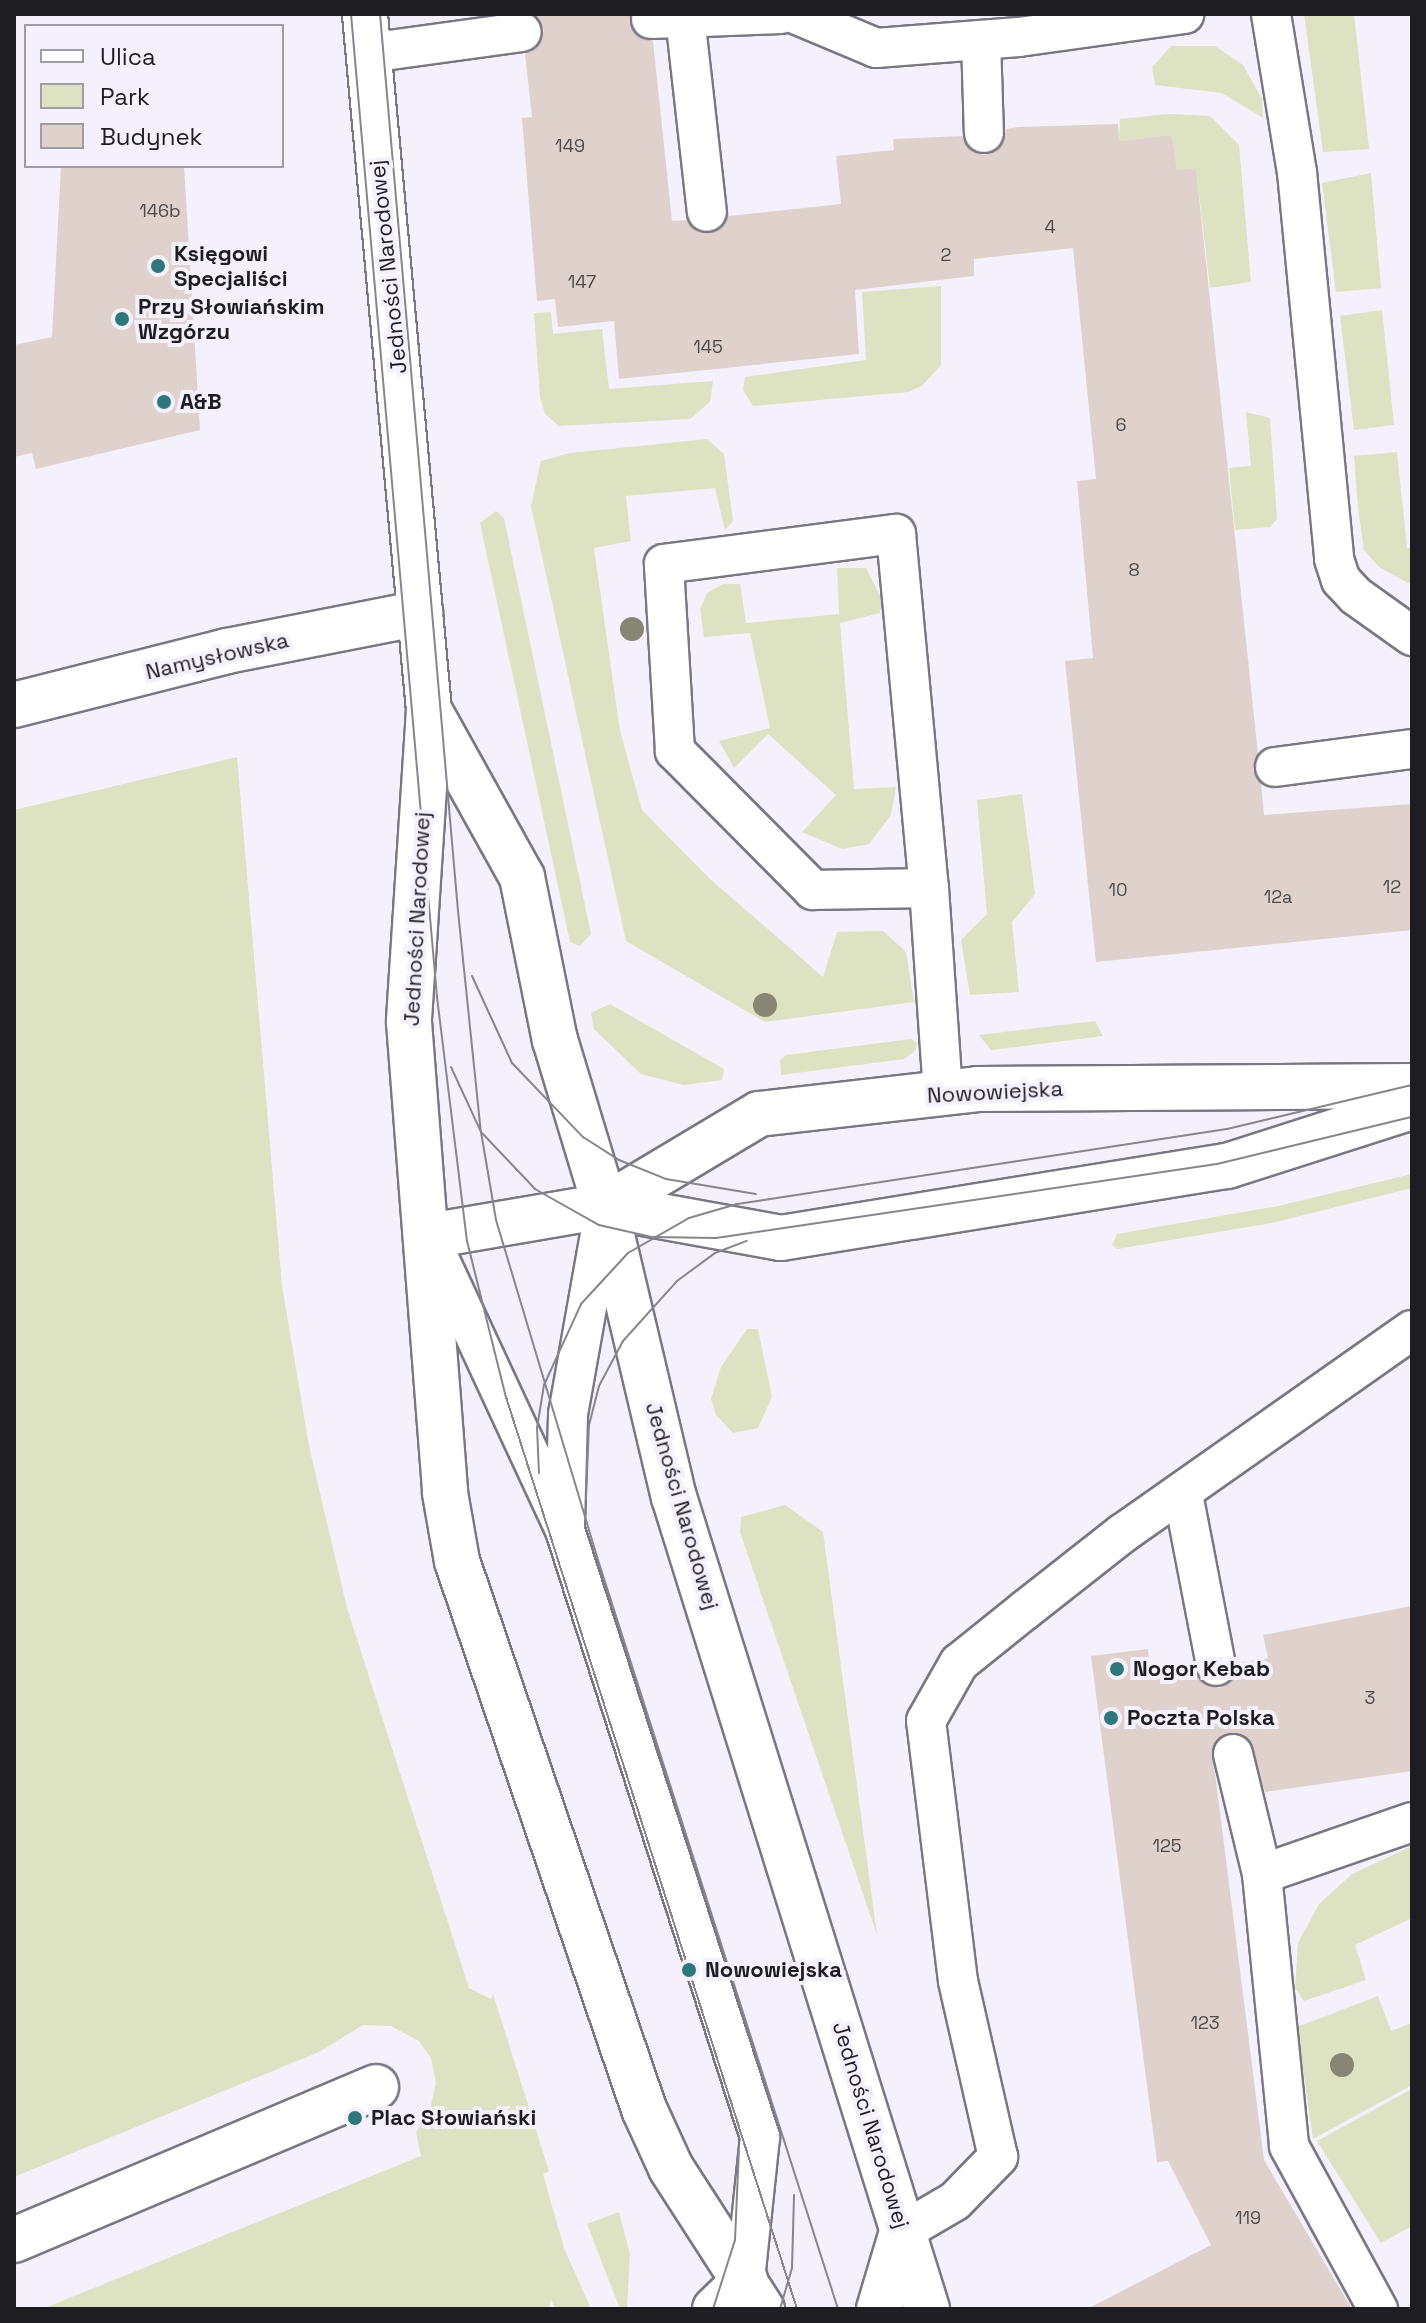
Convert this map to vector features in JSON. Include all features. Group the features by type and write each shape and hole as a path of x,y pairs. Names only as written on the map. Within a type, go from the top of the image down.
{"street":[{"name":"Jedności Narodowej","path":"366,33 429,710 409,1022 429,1236 445,1493 457,1561 644,2109 671,2168 741,2299"},
{"name":"Namysłowska","path":"14,705 227,651 420,613"},
{"name":"Jedności Narodowej","path":"429,710 522,877 555,1040 605,1206 674,1497 927,2309"},
{"name":"Nowowiejska","path":"605,1206 759,1114 943,1093 1412,1086"},
{"name":"Nowowiejska","path":"429,1236 605,1206 781,1238 1227,1166 1412,1107"},
{"path":"14,2240 376,2087"},
{"path":"879,2309 902,2232"}],"lane":[{"path":"707,212 668,18 781,14"},
{"path":"795,14 876,48 981,40 1184,14"},
{"path":"1271,14 1297,172 1334,559 1341,580 1356,596 1412,636"},
{"path":"366,33 522,32"},
{"path":"981,40 984,133"},
{"path":"929,888 813,890 675,751 664,564 896,534 929,888 943,1093"},
{"path":"1275,767 1412,749"},
{"path":"565,1530 568,1414 605,1206"},
{"path":"429,1236 565,1530 760,2137 741,2299"},
{"path":"902,2232 955,2201 998,2157 958,1981 926,1721 959,1663 1123,1533 1183,1494 1412,1330"},
{"path":"1183,1494 1216,1666"},
{"path":"1233,1754 1262,1874 1289,2146 1378,2309"},
{"path":"1262,1874 1412,1822"}],"green space":[{"path":"1304,14 1354,14 1369,149 1323,152"},
{"path":"1171,46 1215,46 1243,65 1262,99 1263,118 1222,93 1155,85 1152,67"},
{"path":"1169,114 1210,116 1239,145 1251,282 1210,288 1196,168 1177,170 1172,135 1119,141 1120,119"},
{"path":"1371,173 1381,288 1336,292 1322,183"},
{"path":"941,286 941,365 922,386 908,392 753,406 743,390 745,377 866,360 862,292"},
{"path":"1382,310 1394,425 1354,430 1340,316"},
{"path":"551,312 553,334 602,329 609,389 713,381 710,402 690,419 559,426 545,414 540,397 534,313"},
{"path":"1246,412 1270,418 1277,519 1270,527 1235,530 1229,468 1251,466"},
{"path":"707,439 724,454 733,521 725,530 715,488 626,496 631,541 594,548 620,731 642,810 710,879 823,977 837,932 883,931 906,952 914,1002 765,1022 626,941 531,506 541,461 570,453"},
{"path":"1397,452 1407,548 1412,548 1412,585 1379,567 1364,550 1358,508 1354,456"},
{"path":"496,511 504,518 591,934 580,946 570,942 480,523"},
{"path":"837,568 866,568 882,600 880,613 840,623 854,789 896,787 891,815 869,844 842,849 802,832 836,795 768,734 734,768 719,741 770,728 750,633 704,637 700,609 707,593 723,584 740,584 746,623 839,614"},
{"path":"237,757 282,1286 309,1446 347,1608 469,1988 491,1999 493,1994 549,2171 543,2174 564,2248 591,2309 555,2309 551,2299 549,2309 42,2309 421,2156 416,2132 429,2113 436,2083 431,2058 419,2041 391,2026 363,2025 319,2052 14,2177 14,810"},
{"path":"1022,794 1035,894 1012,922 1019,992 970,995 961,940 987,914 977,800"},
{"path":"610,1004 724,1069 722,1080 684,1085 641,1074 594,1029 591,1013"},
{"path":"1095,1021 1103,1036 991,1050 979,1035"},
{"path":"911,1039 917,1043 915,1051 904,1059 781,1075 780,1060 786,1055"},
{"path":"1412,1174 1412,1188 1272,1223 1117,1249 1112,1245 1117,1234 1278,1206"},
{"path":"747,1329 758,1329 772,1397 758,1428 733,1433 716,1415 711,1399 721,1367"},
{"path":"785,1505 823,1532 877,1935 740,1532 741,1517"},
{"path":"1412,1846 1412,1918 1355,1945 1366,1980 1304,2001 1295,1988 1298,1943 1319,1904 1352,1874"},
{"path":"1378,1996 1391,2031 1412,2023 1412,2085 1313,2139 1297,2027"},
{"path":"1412,2089 1412,2226 1381,2243 1317,2141"},
{"path":"619,2212 630,2254 627,2309 620,2309 587,2224"}],"building":[{"path":"534,14 630,14 633,31 653,41 672,221 687,220 699,232 719,230 728,216 841,204 836,156 894,150 893,139 962,136 973,152 984,155 1003,144 1006,129 1018,127 1118,124 1119,141 1172,135 1177,170 1196,168 1258,754 1253,769 1261,783 1264,815 1412,804 1412,930 1096,962 1065,661 1093,658 1077,481 1096,479 1073,248 974,259 974,276 855,290 859,354 619,379 614,321 558,327 555,299 537,301 522,118 532,117 525,54 536,49 544,30"},
{"name":"Przy Słowiańskim Wzgórzu","path":"61,168 184,168 200,430 36,469 32,453 14,457 14,345 52,337"},
{"path":"1412,1606 1412,1771 1265,1792 1248,1738 1227,1733 1212,1749 1264,2160 1352,2309 1087,2309 1211,2245 1168,2161 1157,2162 1091,1656 1148,1649 1150,1673 1194,1668 1200,1681 1219,1688 1231,1682 1238,1663 1268,1658 1263,1635"}],"tram line":[{"path":"351,14 437,997 467,1241 506,1397 797,2309"},
{"path":"380,14 458,911 481,1132 496,1220 598,1560 838,2309"},
{"path":"472,976 512,1063 583,1137 619,1160 666,1179 756,1194"},
{"path":"451,1067 481,1132 535,1189 599,1225 652,1237 716,1238 1217,1164 1412,1117"},
{"path":"539,1473 537,1428 544,1385 581,1304 628,1253 689,1218 737,1204 1227,1129 1412,1085"},
{"path":"586,1499 589,1425 599,1386 623,1341 677,1281 715,1253 747,1241"},
{"path":"713,2309 735,2240 739,2150"},
{"path":"780,2309 792,2268 794,2195"}],"place":[{"name":"Księgowi Specjaliści","path":"158,266"},
{"name":"Przy Słowiańskim Wzgórzu","path":"122,319"},
{"name":"A&B","path":"164,402"},
{"name":"Nogor Kebab","path":"1117,1669"},
{"name":"Poczta Polska","path":"1111,1718"},
{"name":"Nowowiejska","path":"689,1970"},
{"name":"Plac Słowiański","path":"355,2118"}]}
